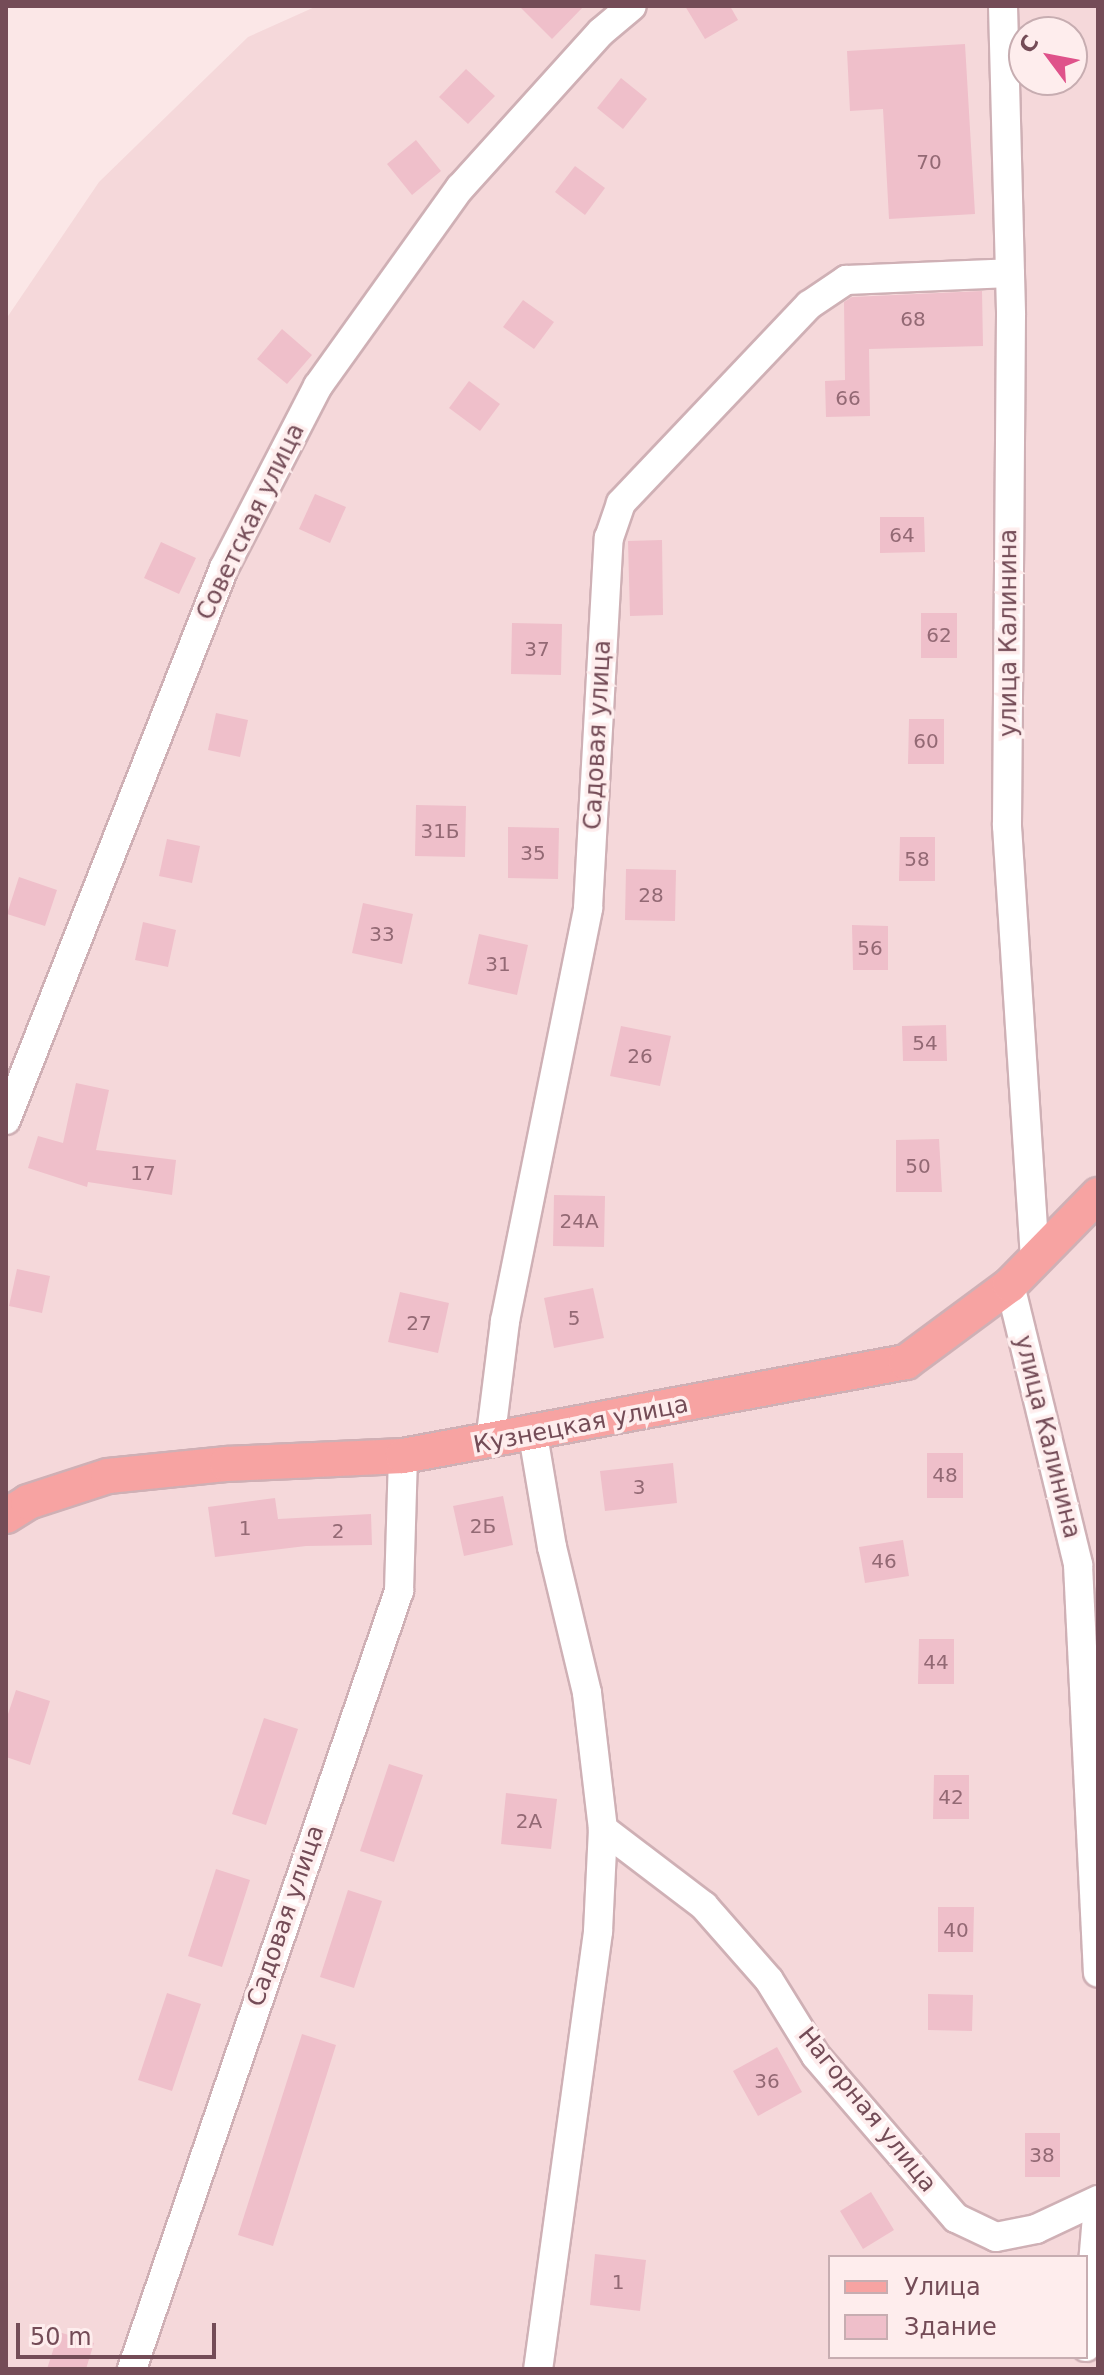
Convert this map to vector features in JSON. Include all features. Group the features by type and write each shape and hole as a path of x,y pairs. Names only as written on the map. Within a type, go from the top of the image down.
{"main road":[{"name":"Кузнецкая улица","path":"6,1516 28,1502 108,1476 227,1464 403,1456 533,1435 906,1362 1010,1285 1098,1195"}],"street":[{"name":"Советская улица","path":"6,1120 224,568 318,386 460,188 601,32 632,6"},
{"name":"улица Калинина","path":"1003,6 1010,273 1007,826 1035,1259"},
{"name":"Садовая улица","path":"490,1442 505,1321 588,908 609,538 621,503 809,305 846,280 1010,273"},
{"name":"улица Калинина","path":"1010,1285 1078,1565 1098,1973"},
{"path":"533,1435 552,1547 587,1693 603,1829 598,1932 538,2369"},
{"name":"Садовая улица","path":"132,2369 399,1591 403,1456"},
{"name":"Нагорная улица","path":"603,1829 704,1906 769,1980 816,2056 956,2218 996,2237 1036,2229 1098,2201"},
{"path":"1088,2323 1098,2201"}],"shaded area":[{"path":"317,6 1098,6 1098,2369 6,2369 6,319 99,182 248,37"}],"building":[{"path":"519,6 584,6 552,39"},
{"path":"685,6 730,6 738,20 705,39"},
{"path":"965,44 975,214 889,219 883,109 850,111 847,51"},
{"path":"466,69 495,96 468,124 439,97"},
{"path":"621,78 647,99 623,129 597,108"},
{"path":"416,140 441,171 412,195 387,164"},
{"path":"575,166 605,188 585,215 555,192"},
{"path":"982,291 983,346 869,349 870,416 826,417 825,381 845,380 844,302 852,297"},
{"path":"523,300 554,322 534,349 503,327"},
{"path":"282,329 312,355 287,384 257,359"},
{"path":"469,381 500,404 480,431 449,408"},
{"path":"315,494 346,507 330,543 299,529"},
{"path":"880,517 924,517 925,552 880,553"},
{"path":"662,540 663,615 630,616 628,541"},
{"path":"161,542 196,558 179,594 144,578"},
{"path":"921,613 957,613 957,658 921,658"},
{"path":"512,623 562,624 561,675 511,674"},
{"path":"216,713 248,720 240,757 208,750"},
{"path":"909,719 944,719 944,764 908,764"},
{"path":"416,805 466,806 465,857 415,856"},
{"path":"508,827 559,828 558,879 508,878"},
{"path":"900,837 935,837 935,881 899,881"},
{"path":"167,839 200,846 192,883 159,876"},
{"path":"626,869 676,870 675,921 625,920"},
{"path":"19,877 57,890 45,926 7,914"},
{"path":"363,903 413,914 402,964 352,953"},
{"path":"143,922 176,930 168,967 135,960"},
{"path":"852,925 888,926 888,970 853,970"},
{"path":"479,934 528,945 517,995 468,984"},
{"path":"946,1025 947,1061 903,1061 902,1026"},
{"path":"621,1026 671,1036 660,1086 610,1076"},
{"path":"76,1083 109,1090 96,1150 176,1160 172,1195 88,1182 87,1187 28,1168 38,1136 63,1143"},
{"path":"939,1139 942,1192 896,1192 896,1140"},
{"path":"554,1195 605,1196 604,1247 553,1246"},
{"path":"17,1269 50,1276 42,1313 9,1306"},
{"path":"593,1288 604,1338 554,1348 544,1298"},
{"path":"400,1292 449,1303 438,1353 388,1342"},
{"path":"927,1453 963,1453 963,1498 927,1498"},
{"path":"673,1463 677,1503 605,1511 600,1471"},
{"path":"503,1496 513,1545 464,1556 453,1506"},
{"path":"275,1498 278,1519 371,1514 372,1545 306,1546 215,1557 208,1507"},
{"path":"903,1540 909,1576 865,1583 859,1547"},
{"path":"919,1639 954,1639 954,1684 918,1684"},
{"path":"16,1690 50,1701 30,1765 6,1757 6,1720"},
{"path":"264,1718 298,1729 266,1825 232,1814"},
{"path":"389,1764 423,1775 394,1862 360,1851"},
{"path":"934,1775 969,1775 969,1819 933,1819"},
{"path":"506,1793 557,1799 551,1849 501,1844"},
{"path":"216,1869 250,1880 222,1967 188,1956"},
{"path":"348,1890 382,1901 354,1988 320,1977"},
{"path":"938,1907 974,1907 973,1952 938,1952"},
{"path":"167,1993 201,2004 172,2091 138,2080"},
{"path":"928,1994 973,1995 972,2031 928,2030"},
{"path":"302,2034 336,2045 273,2246 238,2235"},
{"path":"777,2047 802,2092 758,2116 733,2071"},
{"path":"1025,2133 1060,2133 1060,2177 1025,2177"},
{"path":"871,2192 894,2230 863,2249 840,2211"},
{"path":"595,2254 646,2260 640,2311 590,2305"},
{"path":"59,2332 94,2343 86,2369 47,2369"}]}
